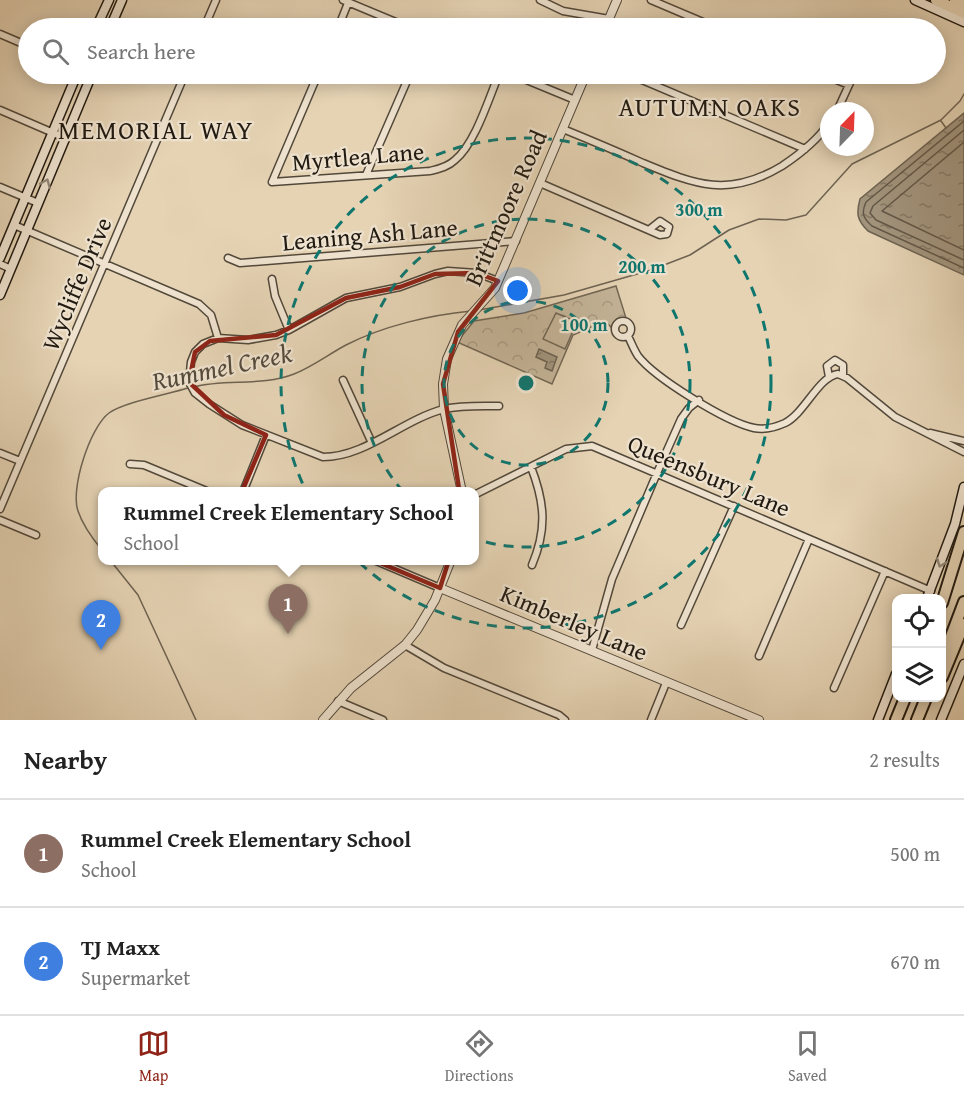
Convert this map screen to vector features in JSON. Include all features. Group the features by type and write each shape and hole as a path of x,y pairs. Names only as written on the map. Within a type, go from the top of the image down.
{"highway":[{"path":"936,0 964,13"},
{"path":"955,0 964,3"},
{"path":"945,594 964,532"},
{"path":"946,595 964,551"},
{"path":"946,650 964,603"},
{"path":"946,667 964,624"},
{"path":"896,720 904,702"},
{"path":"917,720 925,702"}],"main road":[{"path":"100,18 107,0"},
{"path":"915,0 964,22"},
{"path":"114,18 121,3"},
{"path":"0,258 73,84"},
{"path":"0,295 88,84"},
{"path":"929,594 955,524 964,487"},
{"path":"941,720 964,664"},
{"path":"878,720 892,686"}],"street":[{"path":"107,0 121,3"},
{"path":"208,18 216,0"},
{"path":"540,0 562,11 603,18"},
{"path":"609,18 617,0"},
{"path":"651,0 693,18"},
{"path":"341,18 346,1 386,18"},
{"path":"0,34 18,42"},
{"name":"Wycliffe Drive","path":"0,509 181,84"},
{"name":"Myrtlea Lane","path":"314,84 272,182 430,171 454,162 468,145 495,84"},
{"path":"366,175 406,84"},
{"path":"536,84 575,100"},
{"name":"Brittmoore Road","path":"461,487 444,410 446,368 458,332 482,306 498,281 582,84"},
{"path":"652,84 805,149"},
{"path":"841,102 849,85"},
{"path":"0,110 65,138"},
{"path":"563,129 683,180 712,186 736,185 769,174 805,149 820,133"},
{"path":"540,183 650,229"},
{"path":"0,187 38,203"},
{"path":"14,225 199,304 211,315 218,338"},
{"name":"Leaning Ash Lane","path":"228,258 240,263 516,241"},
{"path":"0,264 11,268"},
{"path":"498,281 477,273 448,271 400,287 346,298 289,330 248,340 218,338 202,344 195,352 191,362 189,381 195,393 224,415 266,435 323,457 335,457 444,410 500,406"},
{"path":"273,279 275,296 289,330"},
{"path":"628,336 638,356 652,370 711,409 754,428 773,427 791,420 834,374 843,376 886,411 964,452"},
{"path":"829,377 827,366 835,360 843,365 843,376"},
{"path":"343,380 371,441"},
{"path":"592,650 612,579 657,473 681,419 699,400"},
{"path":"926,432 964,441"},
{"path":"245,487 266,435"},
{"name":"Queensbury Lane","path":"479,493 566,449 585,445 601,449 734,506 885,572 927,594"},
{"path":"0,453 20,461"},
{"path":"130,464 144,465 197,487"},
{"path":"531,467 540,491 544,521 532,566"},
{"path":"681,626 734,506"},
{"path":"0,520 36,535"},
{"path":"759,656 809,539"},
{"name":"Kimberley Lane","path":"384,565 592,650 738,716 759,720"},
{"path":"323,720 338,701 376,666 405,645 427,616 449,565"},
{"path":"834,687 885,572"},
{"path":"405,645 444,668 559,715 565,720"},
{"path":"651,720 666,683"},
{"path":"338,701 383,720"}],"highlighted area":[{"path":"477,273 498,281 458,332 443,384 463,515 440,588 237,503 266,435 224,415 189,382 195,352 210,341 276,335 346,298 400,287 435,274"}],"green space":[{"path":"616,286 626,318 617,319 612,328 605,321 573,335 552,384 457,342 474,321 524,313"},
{"path":"556,313 577,322 565,349 543,339"}],"water":[{"path":"964,113 964,275 868,231 860,220 858,209 860,199"},
{"path":"539,349 557,357 552,371 545,368 547,362 536,357"}],"waterway":[{"name":"Rummel Creek","path":"479,310 564,295 651,270 690,255 729,230 759,219 786,220 806,215 852,164 941,120 964,94"},
{"path":"941,121 946,128"},
{"name":"Rummel Creek","path":"193,387 282,378 301,371 346,345 375,332 439,315 471,311"},
{"name":"Rummel Creek","path":"98,545 82,522 76,501 83,459 95,431 102,420 116,409 188,388"},
{"name":"Rummel Creek","path":"114,565 138,595 196,720"}],"place":[{"name":"Rummel Creek Elementary School","path":"288,634"},
{"name":"TJ Maxx","path":"101,650"}],"district":[{"name":"AUTUMN OAKS","path":"710,107"},
{"name":"MEMORIAL WAY","path":"156,130"}]}
